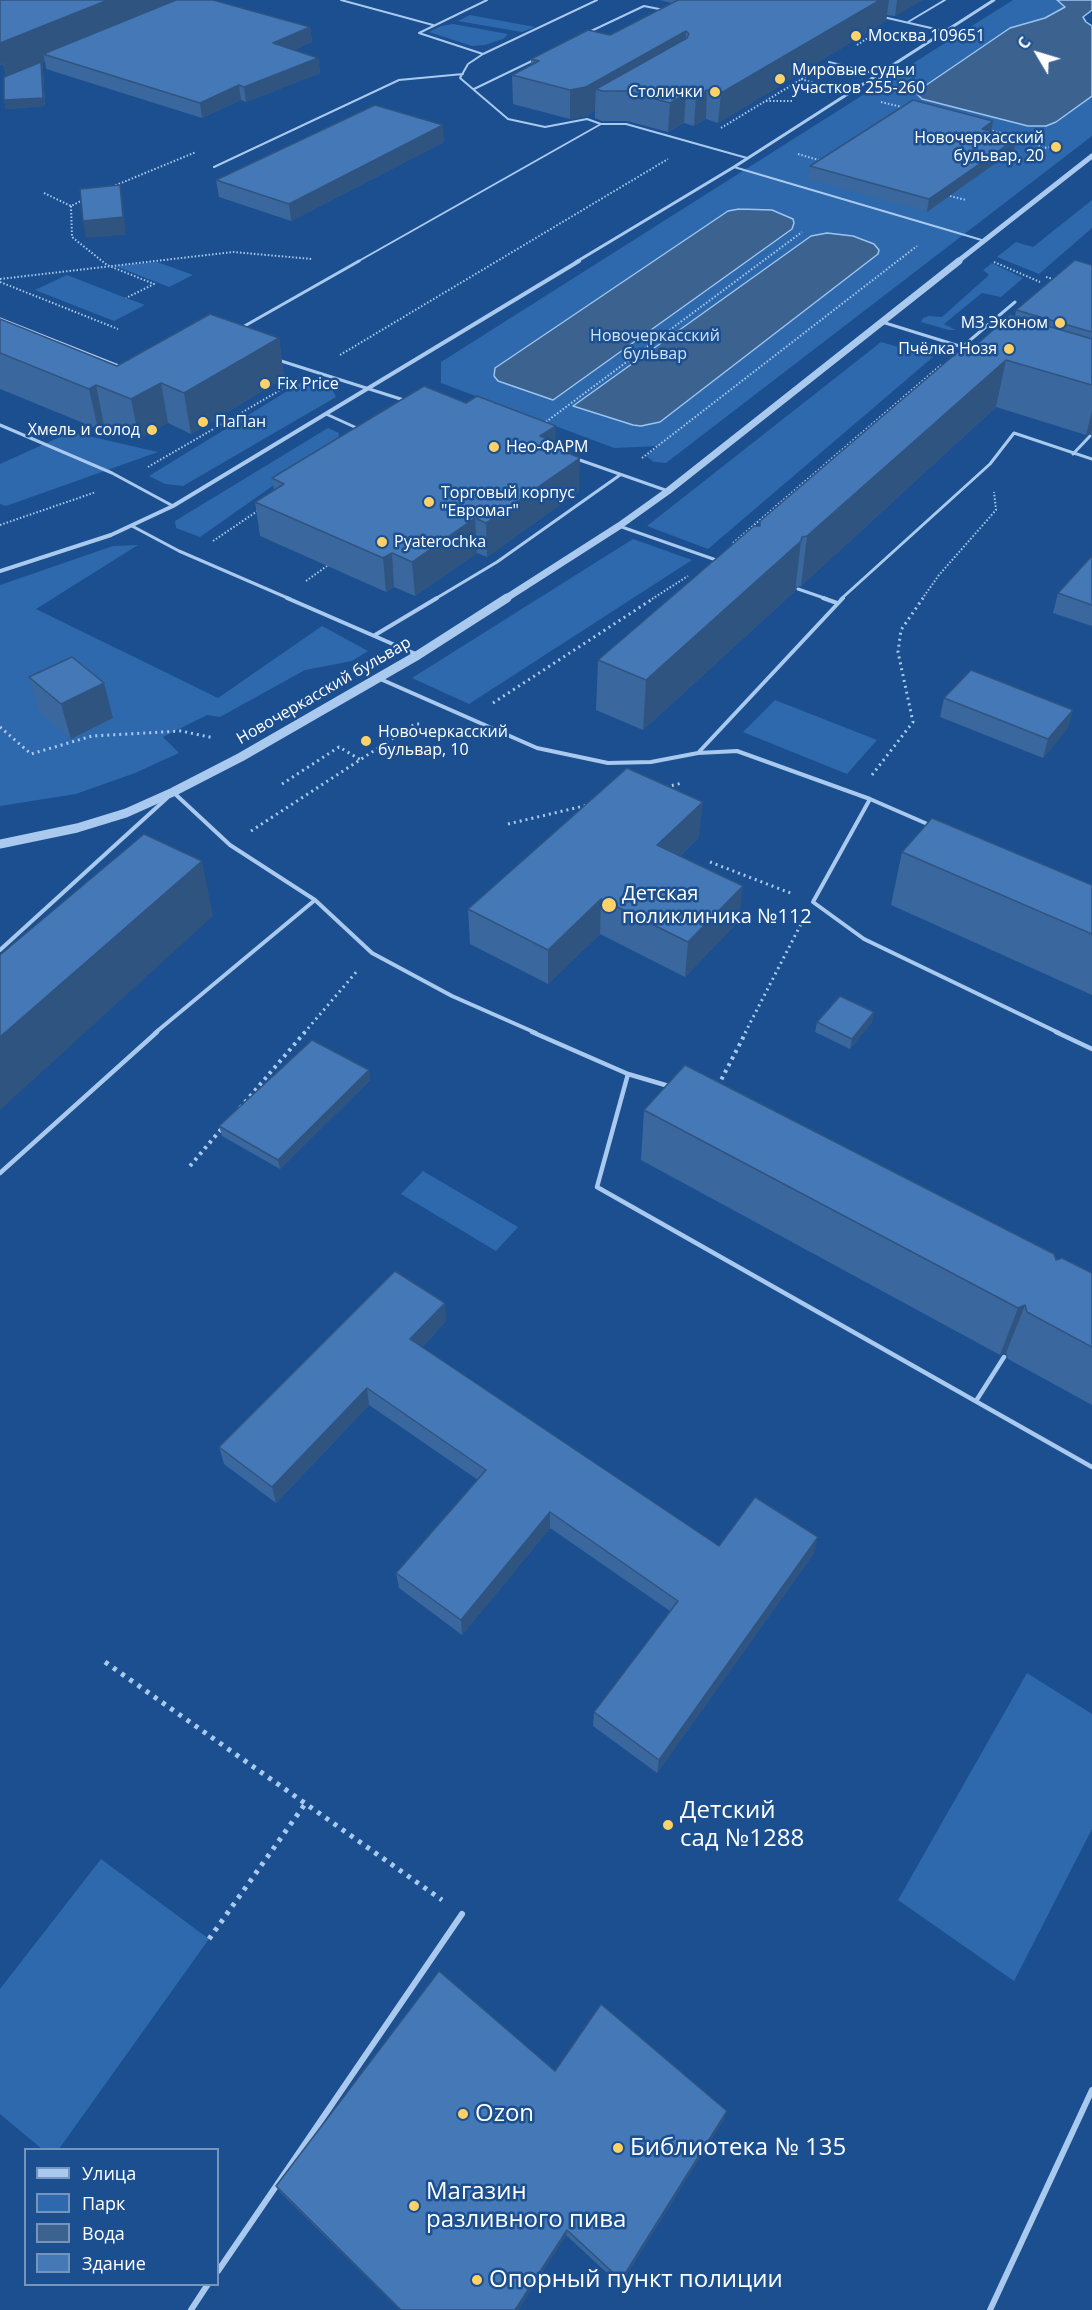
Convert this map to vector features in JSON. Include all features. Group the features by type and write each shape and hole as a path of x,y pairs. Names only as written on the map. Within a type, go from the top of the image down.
{"street":[{"path":"0,572 132,526 173,506 734,167 994,0"},
{"name":"Новочеркасский бульвар","path":"0,844 77,828 126,813 173,792 240,757 418,655 619,526 668,491 1092,156"}],"lane":[{"path":"342,0 433,25"},
{"path":"483,54 419,33 486,0"},
{"path":"597,0 483,54 468,64 460,78 508,119 545,128 587,119 597,113"},
{"path":"908,22 945,0"},
{"path":"588,33 644,6 674,12"},
{"path":"876,16 944,31"},
{"path":"474,89 537,58"},
{"path":"829,62 877,74"},
{"path":"214,167 399,80 463,74"},
{"path":"587,119 601,124 626,124 747,158"},
{"path":"231,333 601,124"},
{"path":"734,167 985,241"},
{"path":"962,347 1015,302"},
{"path":"0,319 126,368"},
{"path":"880,322 974,351"},
{"path":"271,357 311,372 414,403"},
{"path":"326,414 362,430"},
{"path":"0,425 111,472 173,506"},
{"path":"698,753 837,603 990,464 1014,433 1092,459"},
{"path":"1073,453 1089,436"},
{"path":"566,455 668,491"},
{"path":"375,635 497,562 620,475"},
{"path":"132,526 190,556 418,655"},
{"path":"619,526 724,562"},
{"path":"798,589 837,603"},
{"path":"378,678 537,748 608,763 651,762 698,753 736,751 857,794 933,826"},
{"path":"0,950 173,792 230,845 315,900 372,953 452,996 628,1074 712,1098"},
{"path":"870,799 813,902 864,939 1092,1049"},
{"path":"0,1173 152,1036 315,900"},
{"path":"628,1074 597,1187 1092,1467"},
{"path":"976,1401 1004,1357"},
{"path":"219,2270 462,1914"},
{"path":"990,2310 1092,2090"},
{"path":"191,2310 207,2286"}],"path":[{"path":"0,525 125,481 694,144 897,20"},
{"path":"876,100 909,109"},
{"path":"985,129 1029,140 1042,148 1065,146"},
{"path":"791,153 832,163"},
{"path":"950,196 966,200"},
{"path":"71,206 72,237 106,265 154,284 126,298"},
{"path":"620,475 941,227"},
{"path":"542,425 802,232"},
{"path":"0,281 106,265 233,252 354,263"},
{"path":"1046,277 1064,282"},
{"path":"0,281 118,328"},
{"path":"230,845 415,724 470,719 714,559 962,347"},
{"path":"857,794 913,722 898,652 901,630 939,575 996,510 990,464"},
{"path":"190,556 264,506"},
{"path":"0,727 31,754 92,736 181,731 214,738"},
{"path":"282,784 339,747 361,760"},
{"path":"665,787 687,782 715,753"},
{"path":"508,824 598,803"},
{"path":"710,862 813,902 712,1098"},
{"path":"235,1113 372,953"},
{"path":"190,1166 228,1122"},
{"path":"105,1662 462,1914"},
{"path":"209,1939 305,1804"}],"green space":[{"name":"Новочеркасский бульвар","path":"1013,0 1057,0 1066,6 1045,18 1010,28 1056,122 1092,96 1092,136 666,463 654,462 646,456 659,446 614,448 441,383 441,362"},
{"path":"470,15 535,27 522,32 458,21"},
{"path":"453,24 508,34 503,39 485,45 472,46 429,32 441,26"},
{"path":"1092,200 1092,228 1039,274 997,257 1016,242 1033,247"},
{"path":"157,262 193,275 169,287 115,266"},
{"path":"992,263 1023,278 1001,297 982,293 944,324 956,330 921,322 923,318 929,316 942,317 989,275 983,270"},
{"path":"67,275 145,305 114,321 35,290"},
{"path":"881,342 933,357 708,549 647,526"},
{"path":"307,379 332,389 336,397 183,486 165,484 149,476"},
{"path":"328,428 339,433 338,440 200,537 176,528 175,521"},
{"path":"71,432 158,452 6,506 0,504 0,464"},
{"path":"633,539 692,560 469,704 412,678"},
{"path":"138,545 36,609 218,698 322,626 368,651 352,661 305,670 220,717 207,715 163,737 179,753 135,773 76,794 0,806 0,585 113,546"},
{"path":"775,700 877,740 847,774 743,732"},
{"path":"423,1171 518,1227 496,1251 401,1194"},
{"path":"1027,1673 1092,1714 1092,1829 1014,1981 898,1900"},
{"path":"101,1859 209,1939 60,2148 41,2148 0,2114 0,1989"}],"water":[{"path":"1057,0 1092,0 1092,10 1083,17 1092,26 1092,96 1056,122 1046,126 1028,126 922,99 917,94 919,90 1010,28 1045,18 1065,7"},
{"path":"772,210 793,219 794,223 792,229 553,400 498,381 494,376 495,368 728,211"},
{"path":"827,233 853,236 874,244 879,250 878,254 660,422 641,426 633,425 573,406 811,236"}],"building":[{"path":"0,0 108,0 0,43"},
{"path":"176,0 213,0 310,27 273,43 318,58 244,87 239,85 200,103 43,54"},
{"path":"678,0 880,0 721,93 707,90 696,96 686,94 670,103 628,91 596,89 687,38 689,34 686,31 586,87 570,90 512,75 539,61 531,59 588,30 610,35"},
{"path":"41,62 43,98 4,100 4,77"},
{"path":"913,100 993,121 982,129 1017,138 929,199 810,166"},
{"path":"375,105 443,125 289,204 216,180"},
{"path":"120,185 123,217 83,221 80,189"},
{"path":"1075,260 1092,265 1092,332 1016,310"},
{"path":"210,314 279,338 184,393 161,383 131,399 96,385 89,389 0,353 0,319 117,366"},
{"path":"1010,315 1092,339 1092,385 1006,360 807,536 802,537 801,541 646,680 598,660 754,526 760,526 760,521 967,344 975,346"},
{"name":"Торговый корпус \"Евромаг\"","path":"424,386 466,403 477,396 556,426 540,436 571,448 566,452 580,458 486,523 475,518 412,562 392,553 383,558 255,502 284,484 272,478"},
{"path":"1092,556 1092,605 1058,593"},
{"path":"72,657 104,683 61,704 29,677"},
{"path":"971,670 1073,710 1048,739 944,698"},
{"path":"627,768 703,802 657,845 743,886 688,942 601,899 548,950 468,909"},
{"path":"932,818 1092,885 1092,934 902,852"},
{"path":"144,834 202,861 0,1037 0,955"},
{"path":"840,996 874,1012 852,1039 817,1022"},
{"path":"312,1040 369,1070 278,1160 219,1126"},
{"path":"685,1065 1054,1254 1056,1260 1062,1258 1092,1273 1092,1347 1027,1312 1025,1305 1018,1308 644,1110"},
{"path":"395,1271 445,1303 410,1339 719,1546 755,1497 818,1537 659,1760 594,1712 678,1601 550,1512 461,1620 396,1573 486,1470 367,1388 272,1487 219,1447"},
{"path":"439,1971 555,2071 601,2004 727,2111 621,2280 567,2230 515,2310 401,2310 276,2186"}],"place":[{"name":"Москва 109651","path":"856,36"},
{"name":"Мировые судьи участков 255-260","path":"780,79"},
{"name":"Столички","path":"715,92"},
{"name":"Новочеркасский бульвар, 20","path":"1056,147"},
{"name":"МЗ Эконом","path":"1060,323"},
{"name":"Пчёлка Нозя","path":"1009,349"},
{"name":"Fix Price","path":"265,384"},
{"name":"ПаПан","path":"203,422"},
{"name":"Хмель и солод","path":"152,430"},
{"name":"Нео-ФАРМ","path":"494,447"},
{"name":"Торговый корпус \"Евромаг\"","path":"429,502"},
{"name":"Pyaterochka","path":"382,542"},
{"name":"Новочеркасский бульвар, 10","path":"366,741"},
{"name":"Детская поликлиника №112","path":"609,905"},
{"name":"Детский сад №1288","path":"668,1825"},
{"name":"Ozon","path":"463,2114"},
{"name":"Библиотека № 135","path":"618,2148"},
{"name":"Магазин разливного пива","path":"414,2206"},
{"name":"Опорный пункт полиции","path":"477,2280"}]}
